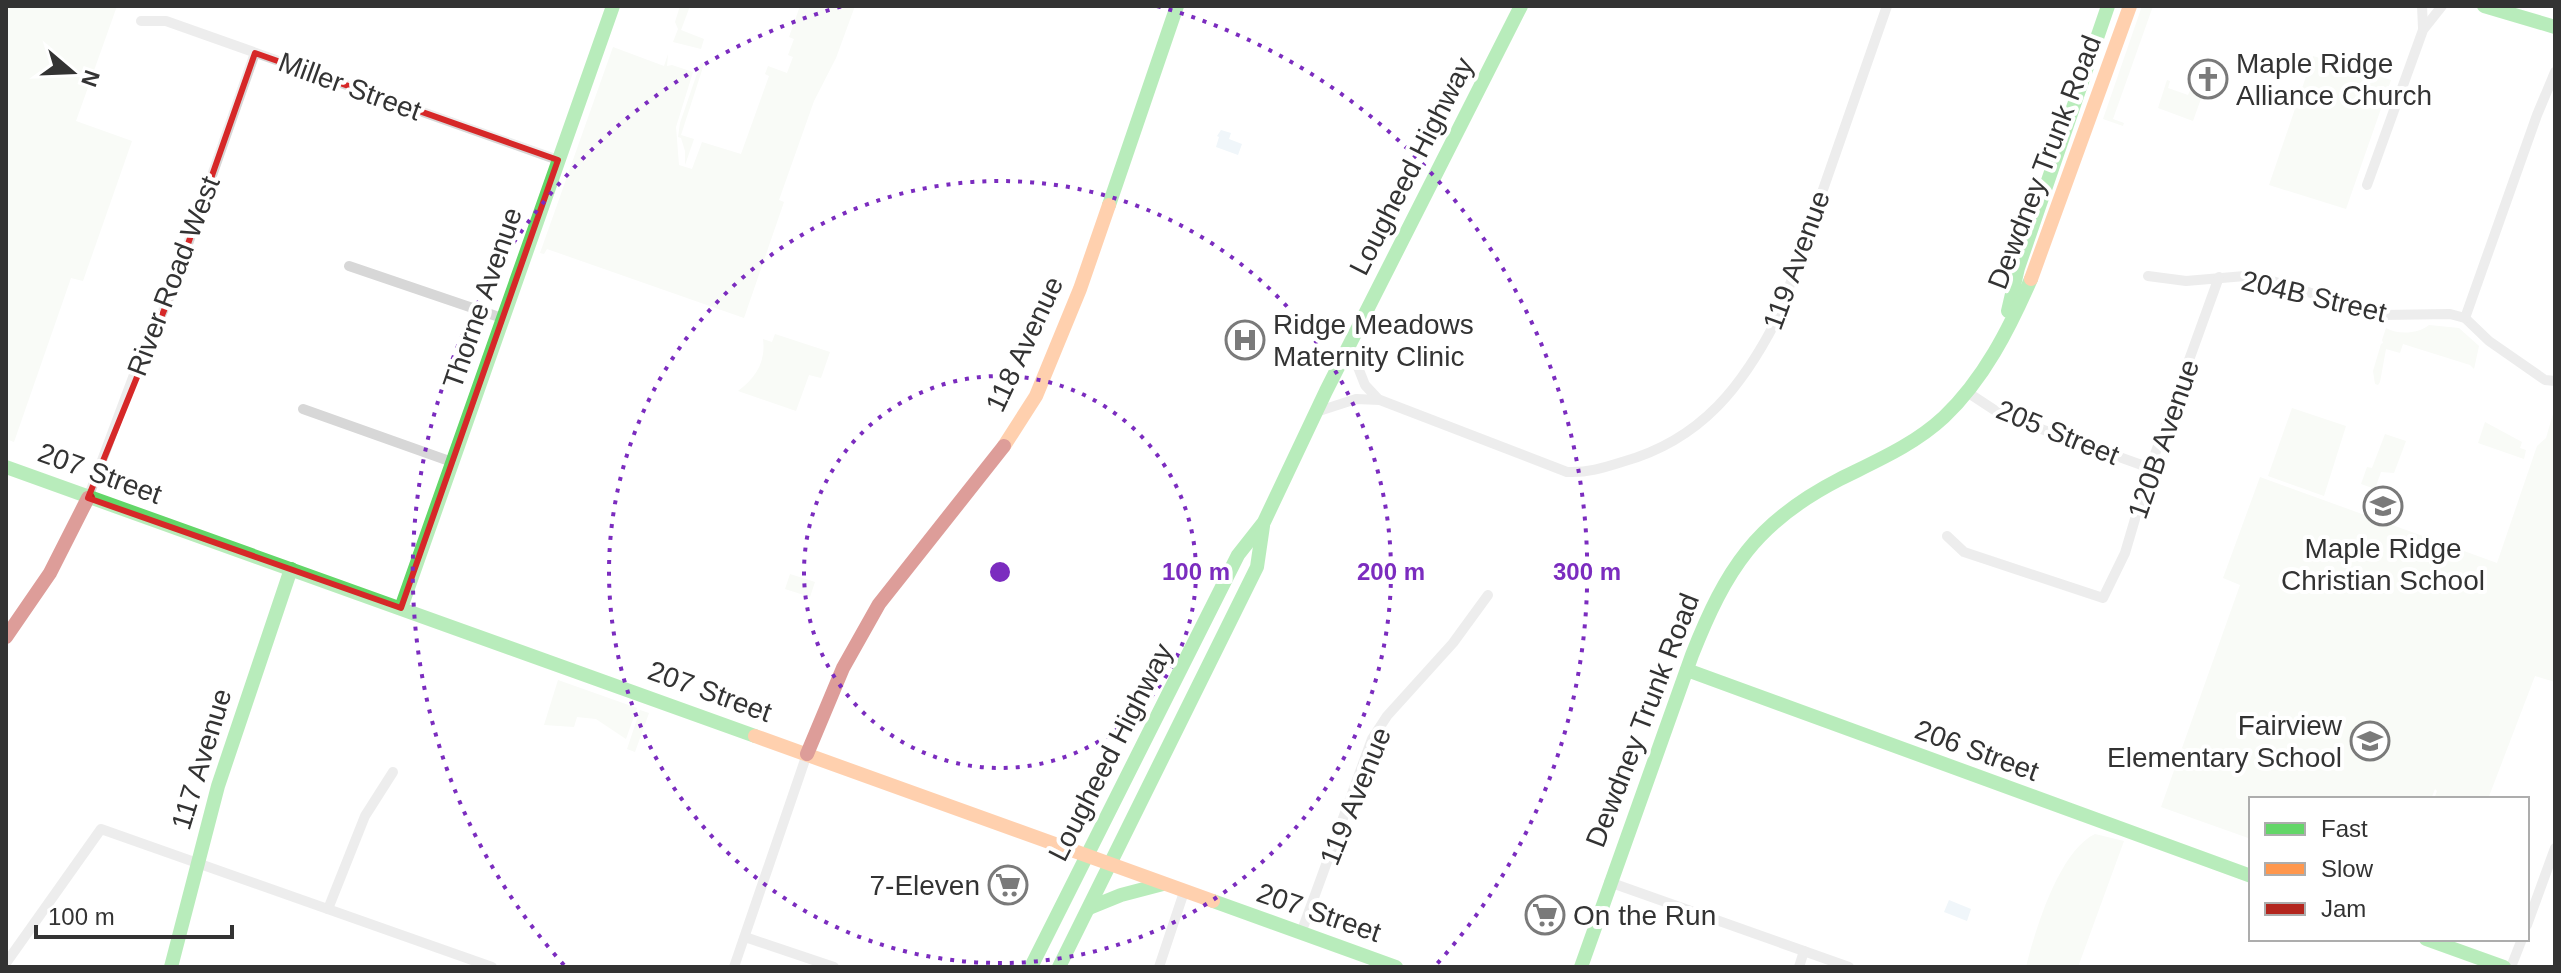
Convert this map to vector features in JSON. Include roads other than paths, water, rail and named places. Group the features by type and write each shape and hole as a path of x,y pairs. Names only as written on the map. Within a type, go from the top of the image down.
{"main road":[{"name":"Thorne Avenue","path":"401,608 613,6"},
{"name":"118 Avenue","path":"807,754 843,668 879,604 1002,449 1036,396 1080,289 1177,6"},
{"name":"Lougheed Highway","path":"1031,967 1238,555 1264,522 1315,412 1521,6"},
{"name":"Dewdney Trunk Road","path":"2003,335 2018,268 2108,6"},
{"name":"Dewdney Trunk Road","path":"1581,967 1609,882 1717,592 1757,535 1799,499 1915,440 1943,419 1987,366 2036,268 2130,6"},
{"path":"2484,6 2555,27"},
{"name":"207 Street","path":"6,467 1396,967"},
{"path":"6,637 50,573 88,498"},
{"name":"Lougheed Highway","path":"1059,967 1257,567 1264,522"},
{"name":"117 Avenue","path":"171,967 204,831 291,569"},
{"name":"206 Street","path":"1687,670 2249,875"},
{"path":"1089,908 1121,895 1163,884"},
{"path":"2432,941 2504,967"}],"street":[{"name":"119 Avenue","path":"1380,400 1567,472 1586,473 1642,457 1695,429 1726,398 1759,352 1780,313 1887,6"},
{"path":"2422,6 2423,30"},
{"path":"2367,185 2423,30 2442,6"},
{"name":"Miller Street","path":"141,21 166,21 558,160"},
{"name":"River Road West","path":"88,498 135,372 169,298 255,53"},
{"path":"2555,72 2465,318 2489,341 2545,380 2555,381"},
{"path":"349,266 502,318"},
{"name":"204B Street","path":"2148,276 2186,281 2245,276 2269,280 2382,315 2448,314 2465,318"},
{"name":"120B Avenue","path":"1947,536 1964,552 2103,598 2125,553 2150,468 2219,277"},
{"path":"1349,345 1365,385 1380,400"},
{"name":"205 Street","path":"1967,392 2002,415 2150,468"},
{"path":"1315,412 1356,399 1380,400"},
{"path":"303,409 452,462"},
{"name":"119 Avenue","path":"1301,933 1372,739 1387,716 1453,643 1488,595"},
{"path":"734,967 807,754"},
{"path":"328,909 365,816 393,772"},
{"path":"6,963 101,829 492,967"},
{"path":"2529,920 2555,848"},
{"path":"1609,882 1849,967"},
{"path":"1159,967 1184,892"},
{"path":"745,937 834,967"},
{"path":"2511,967 2521,941"},
{"path":"1799,967 1804,951"}],"place":[{"name":"Maple Ridge Alliance Church","path":"2208,79"},
{"name":"Ridge Meadows Maternity Clinic","path":"1245,340"},
{"name":"Maple Ridge Christian School","path":"2383,506"},
{"name":"Fairview Elementary School","path":"2370,741"},
{"name":"7-Eleven","path":"1008,885"},
{"name":"On the Run","path":"1545,915"}]}
